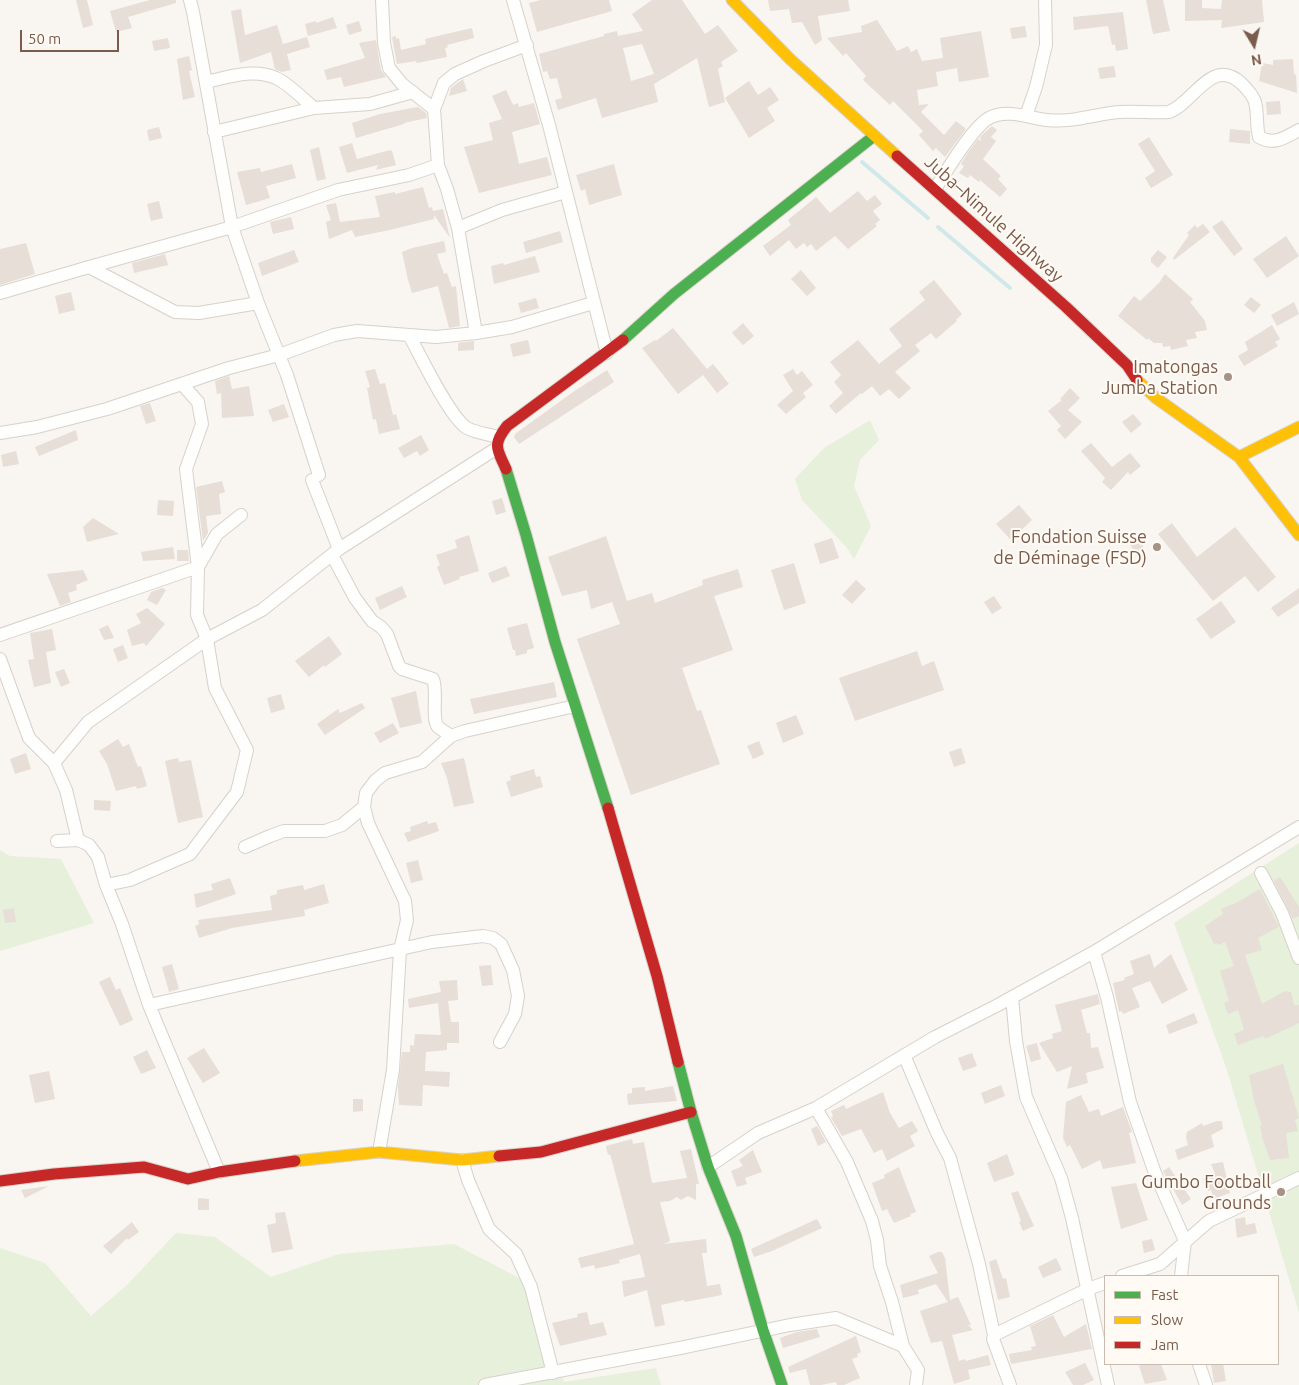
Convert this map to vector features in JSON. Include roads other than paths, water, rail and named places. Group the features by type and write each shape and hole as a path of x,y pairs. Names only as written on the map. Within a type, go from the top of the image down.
{"street":[{"path":"190,0 232,227 258,303 279,355 316,477 336,552 355,598 372,621 387,634 399,666 402,669 433,679 435,685 435,720 437,726 451,736"},
{"path":"382,0 384,43 389,68 402,84 434,109"},
{"path":"513,0 566,192 607,353"},
{"name":"Juba–Nimule Highway","path":"732,0 790,59 1033,276 1094,333 1127,365 1156,398 1239,457 1299,535"},
{"path":"1026,116 1036,87 1046,45 1045,0"},
{"path":"476,333 458,228 438,165 434,109 444,83 455,74 484,61 527,46"},
{"path":"206,82 247,73 262,74 277,79 314,108"},
{"path":"935,189 980,124 991,116 1003,114 1026,116 1048,121 1080,120 1120,112 1169,112 1176,109 1197,89 1215,76 1224,74 1234,77 1249,91 1255,101 1257,128 1260,137 1274,142 1299,130"},
{"path":"214,132 314,108 370,104 413,92"},
{"path":"54,763 88,722 207,639 262,610 336,552 497,442 507,426 607,353 639,327 674,294 874,136"},
{"path":"0,293 232,227 338,190 409,176 438,165"},
{"path":"458,228 502,210 566,192"},
{"path":"89,267 175,312 199,313 258,303"},
{"path":"0,433 37,427 107,409 229,368 279,355 334,335 357,331 436,337 476,333 512,327 593,303"},
{"path":"409,335 435,384 456,417 467,428 497,442 526,535 555,642 625,866 657,976 691,1112 708,1167 736,1236 763,1330 782,1385"},
{"path":"106,885 130,880 190,854 237,792 248,750 215,688 207,639 197,615 198,568 186,469 202,424 198,402 182,384"},
{"path":"1239,457 1299,427"},
{"path":"0,635 198,568 216,534 241,515"},
{"path":"0,659 29,738 54,763 66,790 78,840"},
{"path":"380,1152 393,1070 400,950 408,920 405,901 368,823 364,807 366,793 385,772 422,762 451,736 473,729 575,706"},
{"path":"245,847 284,832 325,831 342,825 364,807"},
{"path":"708,1167 758,1133 816,1108 904,1055 1094,952 1299,827"},
{"path":"57,841 78,840 89,845 98,857 148,1005 218,1172"},
{"path":"1262,873 1282,913 1299,958"},
{"path":"148,1005 432,942 483,936 493,938 501,944 513,970 518,996 514,1014 500,1042"},
{"path":"1094,952 1107,996 1130,1102 1155,1174 1185,1241 1181,1275"},
{"path":"1012,997 1016,1041 1026,1097 1061,1178 1072,1218 1108,1385"},
{"path":"904,1055 937,1133 950,1158 979,1264 994,1335 993,1340 1010,1385"},
{"path":"816,1108 847,1162 872,1221 877,1240 880,1266 892,1302 903,1346 918,1370 916,1385"},
{"path":"0,1182 54,1174 144,1167 188,1179 218,1172 314,1158 380,1152 462,1160 541,1152 691,1112"},
{"path":"462,1160 468,1180 489,1229 516,1254 531,1287 553,1373"},
{"path":"1125,1275 1160,1264 1209,1221 1299,1178"},
{"path":"994,1335 1088,1289 1104,1283"},
{"path":"485,1385 763,1330 836,1318 903,1346"},
{"path":"1199,1365 1206,1385"}],"waterway":[{"path":"862,162 928,218"},
{"path":"938,227 1010,288"}],"place":[{"name":"Imatongas Jumba Station","path":"1228,377"},
{"name":"Fondation Suisse de Déminage (FSD)","path":"1157,547"},
{"name":"Gumbo Football Grounds","path":"1281,1192"}]}
